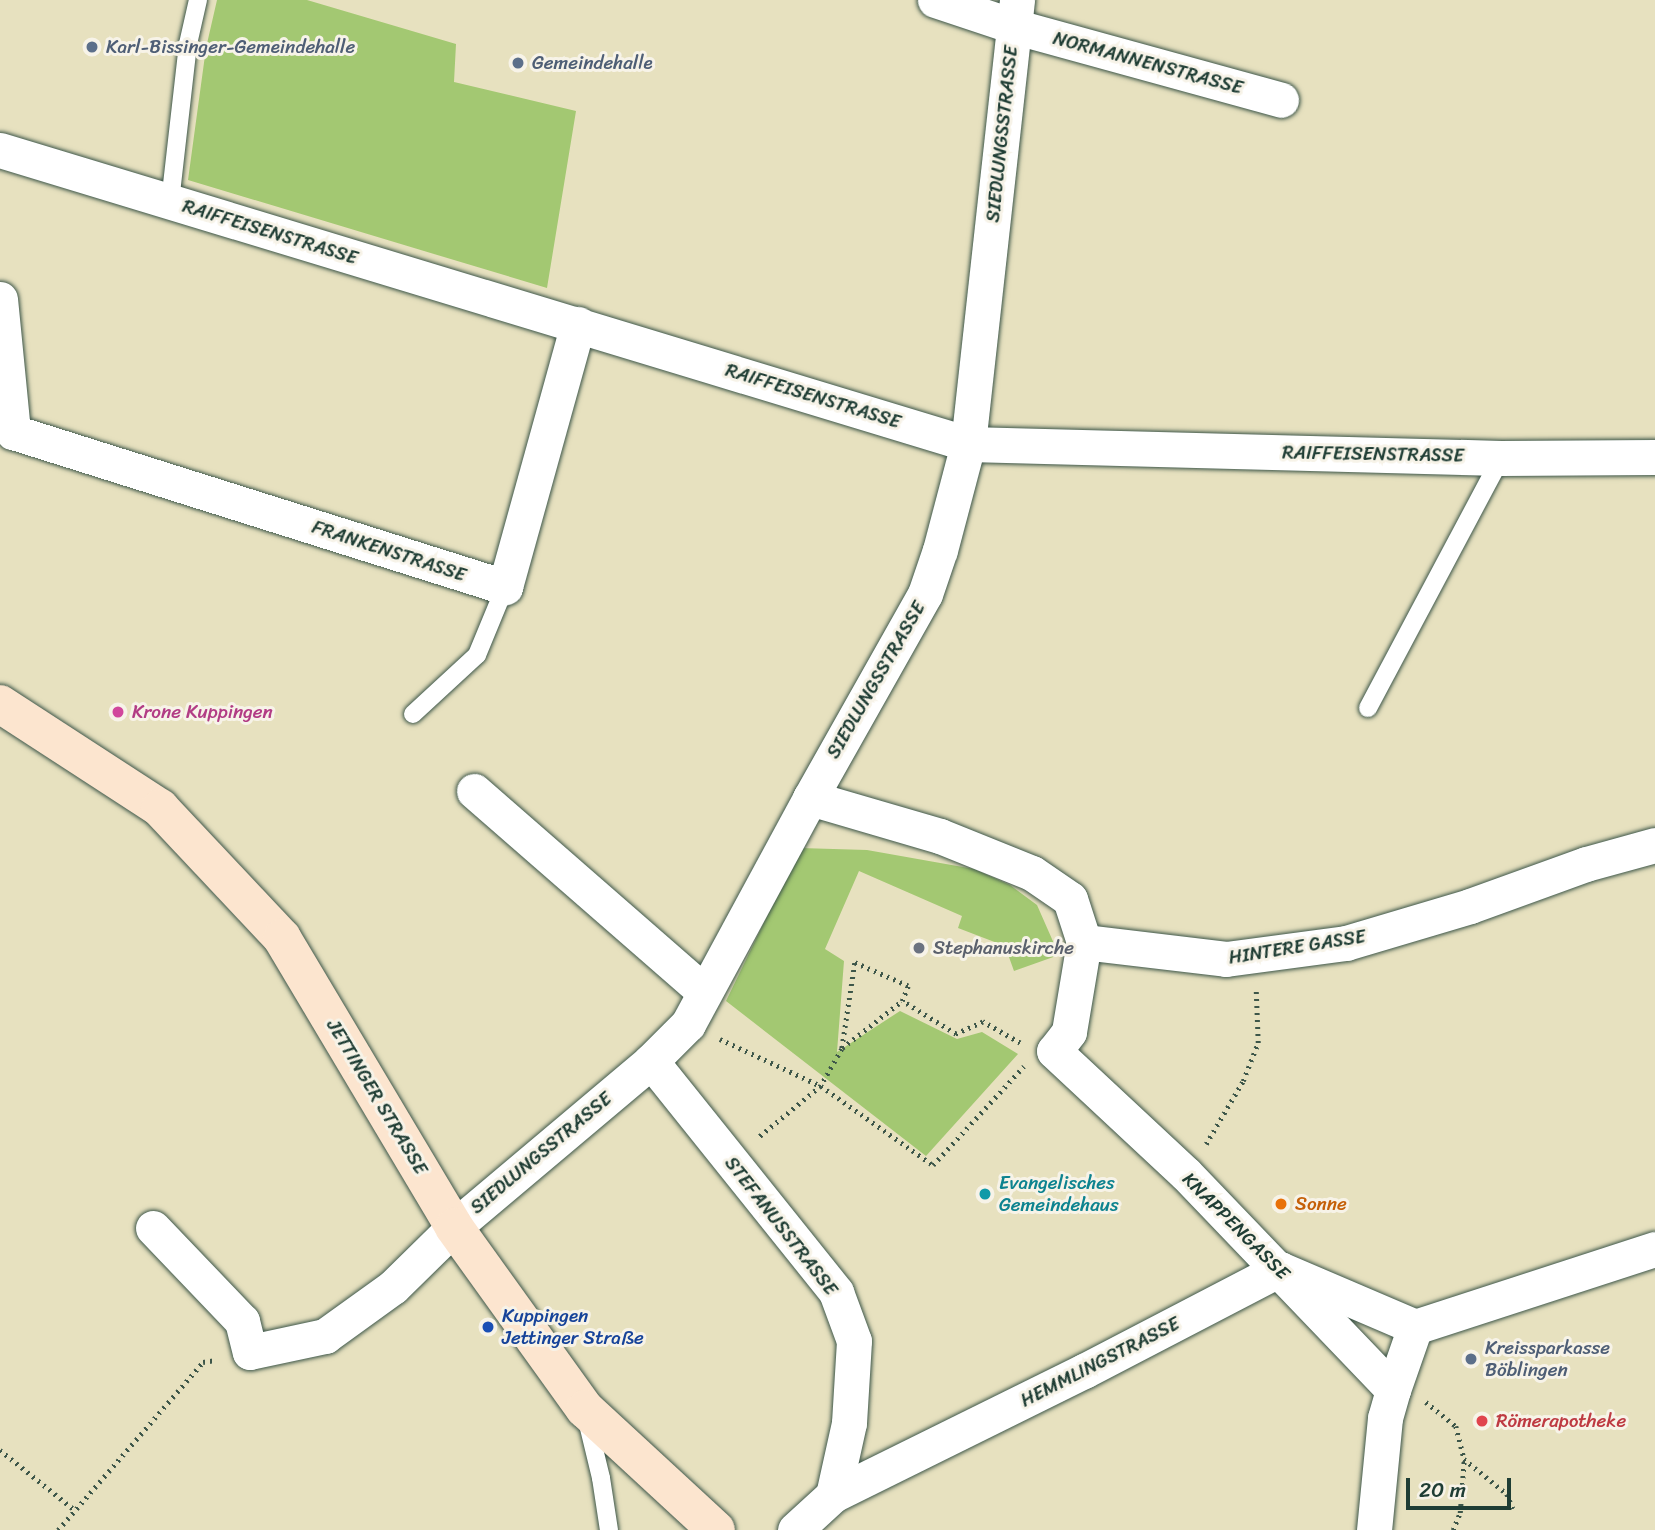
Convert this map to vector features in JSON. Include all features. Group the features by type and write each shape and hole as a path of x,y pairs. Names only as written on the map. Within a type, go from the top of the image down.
{"main road":[{"name":"JETTINGER STRASSE","path":"0,704 160,808 282,938 454,1227 585,1409 712,1529"}],"street":[{"name":"NORMANNENSTRASSE","path":"935,0 1015,13 1281,100"},
{"name":"SIEDLUNGSSTRASSE","path":"250,1352 325,1336 393,1287 454,1227 652,1060 688,1024 703,991 925,594 940,550 968,444 1015,13"},
{"name":"RAIFFEISENSTRASSE","path":"0,150 968,444 1501,458 1655,457"},
{"name":"FRANKENSTRASSE","path":"0,299 13,432 505,587"},
{"path":"505,587 578,324"},
{"path":"474,791 703,991"},
{"path":"810,797 940,836 1032,873 1070,899 1084,942 1069,1032 1044,1052"},
{"name":"HINTERE GASSE","path":"1084,942 1226,959 1346,943 1470,906 1586,864 1655,845"},
{"name":"KNAPPENGASSE","path":"1044,1052 1186,1174 1280,1269 1393,1390"},
{"name":"STEFANUSSTRASSE","path":"652,1060 730,1163 836,1292 854,1341 849,1423 833,1495"},
{"path":"153,1228 242,1321 250,1352"},
{"path":"1280,1269 1415,1328 1655,1249"},
{"name":"HEMMLINGSTRASSE","path":"795,1530 833,1495 1084,1371 1280,1269"},
{"path":"1374,1530 1385,1418 1415,1328"}],"lane":[{"path":"170,202 188,44 198,0"},
{"path":"1368,708 1501,458"},
{"path":"413,715 477,655 505,587"},
{"path":"585,1409 601,1478 608,1530"}],"path":[{"path":"1186,1174 1243,1081 1258,1043 1255,956"},
{"path":"730,1163 821,1086 842,1049 855,963 908,986 902,1001 842,1049"},
{"path":"688,1024 821,1086 933,1165 1044,1052 984,1022 956,1034 902,1001"},
{"path":"58,1530 203,1362 250,1352"},
{"path":"1393,1390 1419,1396 1456,1426 1464,1459 1460,1513 1453,1530"},
{"path":"0,1450 75,1510"},
{"path":"1464,1459 1507,1494 1513,1509"}],"green space":[{"path":"217,0 307,0 456,44 454,82 576,111 547,288 188,180 206,48"},
{"path":"800,848 867,850 974,869 1010,885 1037,905 1059,955 1014,971 1005,946 958,928 962,916 859,871 825,949 844,961 837,1052 900,1011 957,1039 982,1032 1018,1054 926,1156 726,1001"}],"place":[{"name":"Karl-Bissinger-Gemeindehalle","path":"92,47"},
{"name":"Gemeindehalle","path":"518,63"},
{"name":"Krone Kuppingen","path":"118,712"},
{"name":"Stephanuskirche","path":"919,948"},
{"name":"Evangelisches Gemeindehaus","path":"985,1194"},
{"name":"Sonne","path":"1281,1204"},
{"name":"Kuppingen Jettinger Straße","path":"488,1327"},
{"name":"Kreissparkasse Böblingen","path":"1471,1359"},
{"name":"Römerapotheke","path":"1482,1421"}]}
